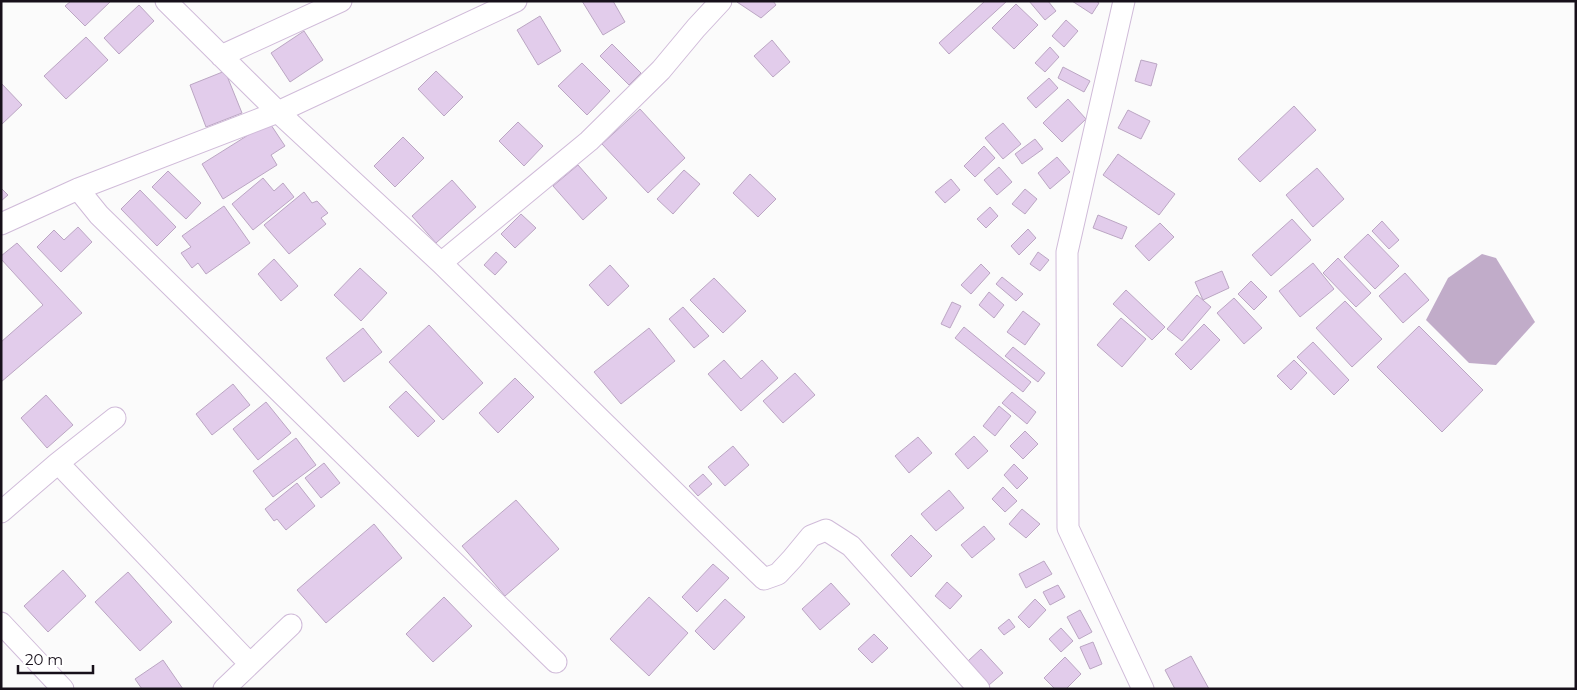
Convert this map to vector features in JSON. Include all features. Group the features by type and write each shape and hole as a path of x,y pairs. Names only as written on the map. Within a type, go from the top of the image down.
{"street":[{"path":"166,1 278,112 441,263 764,579 778,574 811,536 826,530 851,546 979,689"},
{"path":"221,56 341,1"},
{"path":"1,224 78,188 278,112 516,1"},
{"path":"441,263 588,141 661,70 721,1"},
{"path":"1124,1 1067,252 1068,528 1143,689"},
{"path":"78,188 99,215 556,662"},
{"path":"1,512 58,463 115,418"},
{"path":"58,463 250,664"},
{"path":"1,622 63,689"},
{"path":"224,689 291,625"}],"shaded area":[{"path":"1482,254 1496,258 1535,322 1496,365 1469,363 1426,320 1448,278"}],"building":[{"path":"71,1 111,1 85,26 65,6"},
{"path":"582,1 613,1 625,22 603,35"},
{"path":"738,1 773,1 776,5 761,18"},
{"path":"985,1 1007,1 949,54 939,43"},
{"path":"1029,1 1048,1 1056,11 1045,20"},
{"path":"1072,1 1096,1 1099,3 1092,14"},
{"path":"1016,4 1038,25 1014,49 992,28"},
{"path":"139,5 154,21 119,54 104,38"},
{"path":"540,16 561,51 538,65 517,30"},
{"path":"1066,20 1078,31 1064,47 1052,36"},
{"path":"304,31 323,60 290,82 271,53"},
{"path":"86,37 108,60 66,99 44,76"},
{"path":"772,40 790,62 773,77 754,56"},
{"path":"612,44 641,73 629,85 600,56"},
{"path":"1050,47 1059,57 1045,72 1035,63"},
{"path":"1141,60 1157,64 1151,86 1135,81"},
{"path":"582,63 610,91 587,115 558,86"},
{"path":"1063,67 1090,81 1084,92 1058,78"},
{"path":"225,71 242,113 206,127 190,85"},
{"path":"436,71 463,97 444,116 418,89"},
{"path":"1049,78 1058,88 1036,108 1027,98"},
{"path":"1,83 22,105 1,125"},
{"path":"1068,99 1086,119 1062,142 1043,123"},
{"path":"1294,106 1316,130 1260,182 1238,159"},
{"path":"640,109 685,158 648,193 602,144"},
{"path":"1128,110 1150,121 1141,139 1118,128"},
{"path":"269,122 285,146 271,155 277,165 223,199 202,164"},
{"path":"518,122 543,146 524,166 499,141"},
{"path":"1003,123 1021,144 1003,159 985,138"},
{"path":"403,137 424,158 395,187 374,166"},
{"path":"1035,139 1043,149 1022,164 1015,154"},
{"path":"984,146 995,158 975,177 964,166"},
{"path":"1118,154 1175,194 1159,215 1103,175"},
{"path":"1057,157 1070,172 1050,189 1038,173"},
{"path":"578,165 607,198 583,220 553,186"},
{"path":"999,167 1012,182 997,195 984,180"},
{"path":"1317,168 1344,199 1313,227 1286,195"},
{"path":"684,170 700,184 673,214 657,199"},
{"path":"168,171 201,203 186,219 152,187"},
{"path":"750,174 776,199 758,217 733,193"},
{"path":"263,178 274,191 283,183 294,197 253,230 232,204"},
{"path":"951,179 960,190 945,203 935,192"},
{"path":"452,180 476,207 436,243 412,216"},
{"path":"1,188 8,195 1,201"},
{"path":"1025,189 1037,199 1025,214 1012,204"},
{"path":"140,190 176,227 157,246 121,209"},
{"path":"304,192 312,203 317,201 328,213 321,218 326,224 289,254 264,225"},
{"path":"224,206 250,243 206,274 198,263 192,268 181,253 191,247 182,236"},
{"path":"990,207 998,216 986,228 977,219"},
{"path":"521,214 536,228 515,248 501,234"},
{"path":"1098,215 1127,227 1122,239 1093,228"},
{"path":"1292,219 1311,240 1271,276 1252,255"},
{"path":"1382,221 1399,240 1389,249 1372,231"},
{"path":"1160,223 1174,237 1149,261 1135,246"},
{"path":"78,227 92,242 61,272 37,247 54,230 64,240"},
{"path":"1028,229 1036,238 1019,255 1011,246"},
{"path":"1368,234 1399,266 1375,289 1344,257"},
{"path":"17,243 82,313 1,382 1,342 43,305 1,259 1,256"},
{"path":"496,252 507,262 495,275 484,265"},
{"path":"1038,252 1049,260 1040,271 1030,264"},
{"path":"1338,258 1371,293 1356,307 1323,273"},
{"path":"274,259 298,286 281,301 258,274"},
{"path":"1313,263 1334,289 1300,317 1279,291"},
{"path":"981,264 990,273 971,294 961,285"},
{"path":"610,265 629,286 608,306 589,285"},
{"path":"360,268 387,293 361,321 334,295"},
{"path":"1222,271 1229,288 1203,300 1195,282"},
{"path":"1405,273 1429,300 1403,323 1379,296"},
{"path":"1002,277 1023,294 1016,301 996,284"},
{"path":"714,278 746,311 723,333 690,300"},
{"path":"1251,281 1267,297 1254,310 1238,294"},
{"path":"1126,290 1165,327 1152,340 1113,304"},
{"path":"989,292 1004,305 994,318 979,305"},
{"path":"1197,295 1211,307 1182,341 1167,329"},
{"path":"1234,298 1262,328 1244,344 1217,313"},
{"path":"1345,301 1382,339 1352,367 1316,328"},
{"path":"952,302 961,306 950,328 941,324"},
{"path":"683,307 709,336 694,348 669,319"},
{"path":"1023,311 1040,324 1025,345 1007,332"},
{"path":"1121,318 1146,339 1122,367 1097,345"},
{"path":"1204,324 1220,340 1191,370 1175,354"},
{"path":"429,325 483,383 443,420 389,362"},
{"path":"1419,326 1483,390 1442,432 1377,367"},
{"path":"964,327 1031,382 1023,392 955,338"},
{"path":"363,328 382,352 344,382 326,358"},
{"path":"649,328 675,361 621,404 594,372"},
{"path":"1313,342 1349,380 1334,395 1297,357"},
{"path":"1013,347 1045,373 1038,382 1005,356"},
{"path":"724,360 741,379 762,360 778,378 741,411 708,374"},
{"path":"1294,360 1307,373 1291,390 1277,376"},
{"path":"795,373 815,395 783,423 763,401"},
{"path":"515,378 534,397 498,433 479,413"},
{"path":"233,384 250,405 212,435 196,414"},
{"path":"406,391 435,421 418,437 389,407"},
{"path":"1012,392 1036,412 1027,424 1002,403"},
{"path":"46,395 73,425 47,448 21,418"},
{"path":"266,402 291,433 258,460 233,429"},
{"path":"999,406 1011,416 995,436 983,426"},
{"path":"1025,431 1038,444 1023,459 1010,446"},
{"path":"974,436 988,451 968,469 955,454"},
{"path":"918,437 932,453 909,473 895,456"},
{"path":"296,438 316,465 273,497 253,471"},
{"path":"733,446 749,465 725,486 708,467"},
{"path":"324,463 340,483 321,498 305,478"},
{"path":"1014,464 1028,478 1017,489 1004,475"},
{"path":"703,474 712,484 698,496 689,486"},
{"path":"297,483 315,506 286,530 277,519 274,521 265,509"},
{"path":"1003,487 1017,501 1005,512 992,499"},
{"path":"949,490 964,508 936,531 921,514"},
{"path":"516,500 559,549 505,596 462,546"},
{"path":"1022,509 1040,524 1026,538 1009,524"},
{"path":"374,524 402,558 326,623 297,590"},
{"path":"984,526 995,539 972,558 961,545"},
{"path":"911,535 932,556 911,577 891,555"},
{"path":"1044,561 1052,574 1026,588 1019,574"},
{"path":"713,564 729,578 697,612 682,597"},
{"path":"63,570 86,596 48,632 24,606"},
{"path":"128,572 172,622 140,651 95,602"},
{"path":"947,582 962,596 950,609 935,596"},
{"path":"831,583 850,604 820,630 802,609"},
{"path":"1058,585 1065,597 1050,605 1043,592"},
{"path":"444,597 472,626 433,662 406,634"},
{"path":"649,597 688,633 649,676 610,639"},
{"path":"725,599 745,617 714,650 695,631"},
{"path":"1035,599 1046,610 1029,628 1018,617"},
{"path":"1080,610 1092,632 1079,639 1067,617"},
{"path":"1009,619 1015,627 1004,635 998,628"},
{"path":"1061,628 1073,641 1061,652 1049,639"},
{"path":"874,634 888,648 872,663 858,649"},
{"path":"1093,642 1102,664 1090,669 1080,647"},
{"path":"981,649 1003,673 989,685 968,661"},
{"path":"1191,656 1209,689 1175,689 1165,670"},
{"path":"1065,657 1081,674 1066,689 1055,689 1044,678"},
{"path":"163,660 183,689 142,689 135,679"}]}
